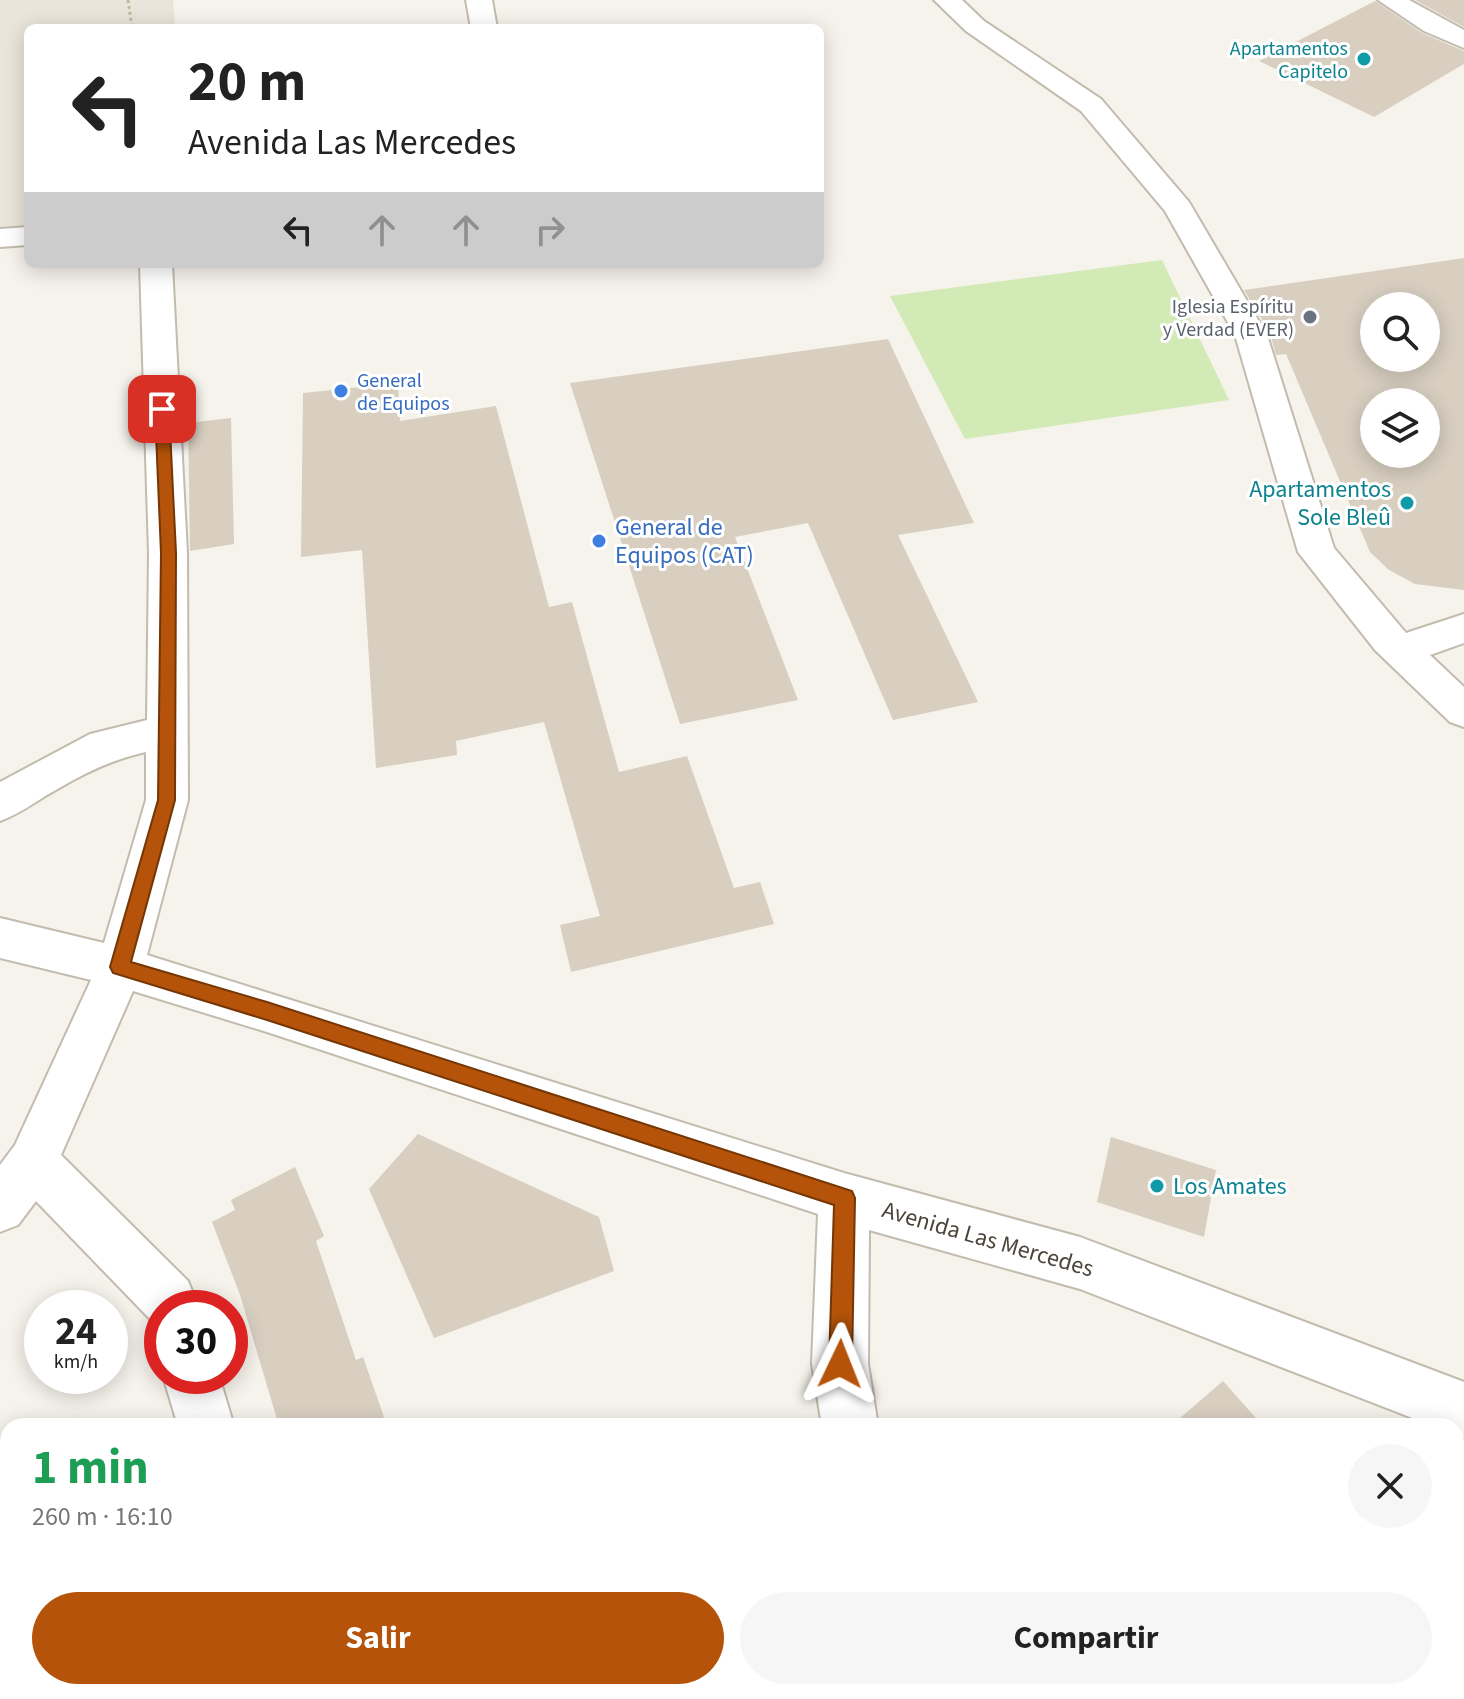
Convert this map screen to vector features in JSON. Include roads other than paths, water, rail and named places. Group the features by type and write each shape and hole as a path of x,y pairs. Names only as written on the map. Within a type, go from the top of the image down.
{"street":[{"path":"479,0 483,24"},
{"path":"947,0 975,26 1091,105 1178,208 1251,335 1317,552 1400,650 1464,711"},
{"path":"1391,0 1433,26 1464,40"},
{"path":"0,238 24,236"},
{"path":"0,1207 33,1162 120,967 167,800 168,553 156,268"},
{"path":"1400,650 1464,628"},
{"path":"0,804 39,779 105,745 167,731"},
{"name":"Avenida Las Mercedes","path":"0,938 120,967 267,1011 844,1198 1080,1263 1464,1410"},
{"path":"33,1162 159,1290"},
{"path":"844,1198 840,1364 849,1418"},
{"path":"196,1394 204,1418"}],"place":[{"name":"Apartamentos Capitelo","path":"1364,59"},
{"name":"Iglesia Espíritu y Verdad (EVER)","path":"1310,317"},
{"name":"General de Equipos","path":"341,391"},
{"name":"Apartamentos Sole Bleû","path":"1407,503"},
{"name":"General de Equipos (CAT)","path":"599,541"},
{"name":"Los Amates","path":"1157,1186"}]}
